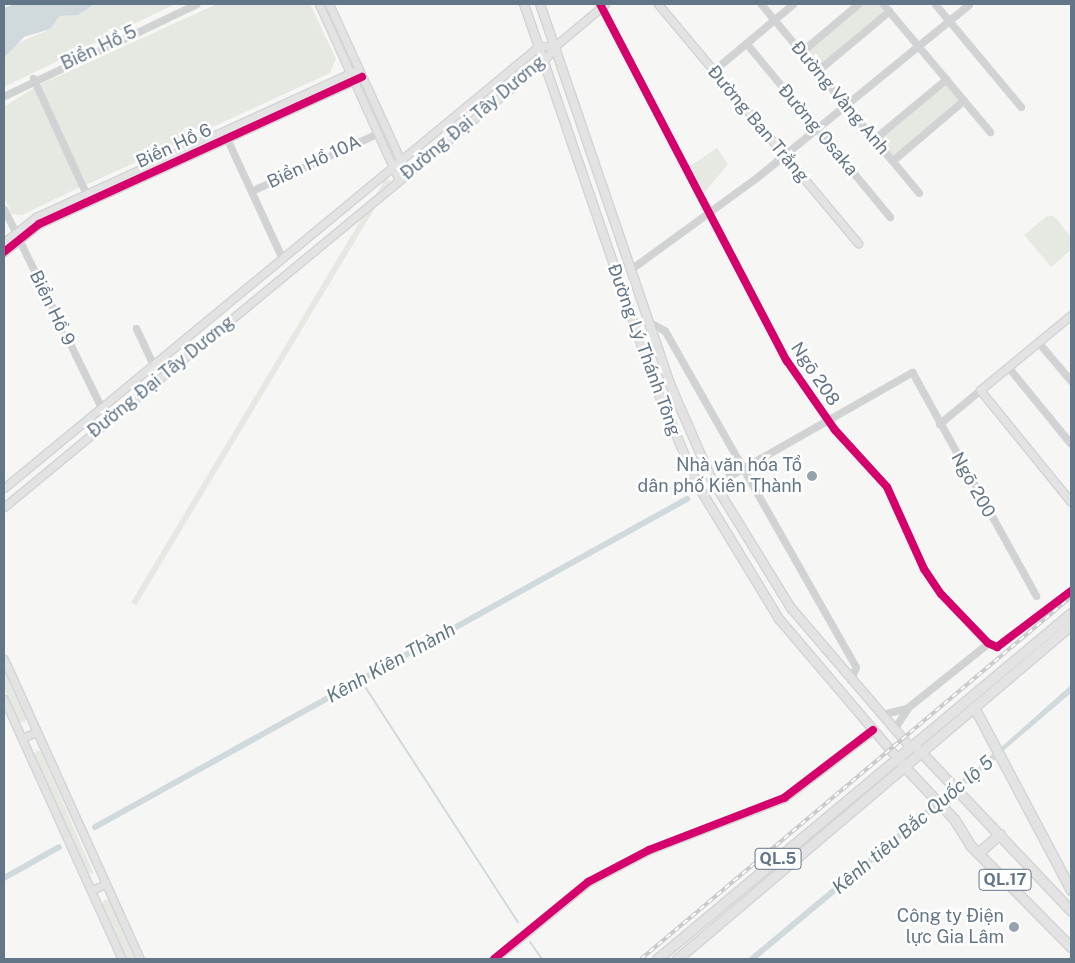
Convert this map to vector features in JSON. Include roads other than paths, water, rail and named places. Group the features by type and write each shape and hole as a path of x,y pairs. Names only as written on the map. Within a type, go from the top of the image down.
{"highway":[{"name":"QL.5","path":"657,959 899,760 1071,613"},
{"name":"QL.5","path":"677,959 1071,625"},
{"name":"QL.17","path":"974,707 1071,890"},
{"path":"911,748 924,750"},
{"name":"QL.17","path":"924,750 1071,910"},
{"path":"899,760 905,767"},
{"name":"QL.17","path":"905,767 945,807 978,853 1071,947"},
{"path":"978,853 1000,834"}],"main road":[{"name":"Đường Lý Thánh Tông","path":"524,4 653,382 690,471 728,542 815,665 899,760"},
{"name":"Đường Lý Thánh Tông","path":"540,4 668,375 715,484 764,570 828,655 911,748"},
{"path":"653,382 668,375"},
{"path":"815,665 828,655"}],"street":[{"name":"Biển Hồ 5","path":"4,96 34,78 196,4"},
{"path":"319,4 399,180"},
{"path":"329,4 407,174"},
{"name":"Đường Ban Trắng","path":"658,4 858,244"},
{"name":"Đường Vàng Anh","path":"761,4 918,193"},
{"path":"714,70 793,4"},
{"path":"801,52 858,4"},
{"path":"883,4 990,132"},
{"path":"935,4 1021,107"},
{"path":"631,270 784,155 969,4"},
{"path":"555,46 602,5"},
{"name":"Ngõ 208","path":"602,5 787,362 827,419 884,482 932,582 988,643"},
{"path":"817,71 889,11"},
{"name":"Đường Osaka","path":"746,43 890,217"},
{"name":"Đường Đại Tây Dương","path":"4,488 539,46 555,46"},
{"name":"Đường Đại Tây Dương","path":"4,507 544,61 555,46"},
{"name":"Biển Hồ 6","path":"4,242 36,217 359,69"},
{"name":"Biển Hồ 6","path":"4,252 39,224 362,76"},
{"path":"34,78 86,194"},
{"path":"874,139 946,79"},
{"path":"892,161 964,100"},
{"name":"Biển Hồ 10A","path":"251,191 378,133"},
{"path":"227,139 282,258"},
{"name":"Biển Hồ 9","path":"4,209 101,407"},
{"path":"939,424 1071,315"},
{"path":"649,322 665,331 856,667 850,681"},
{"path":"136,328 153,364"},
{"path":"1038,342 1071,381"},
{"path":"1008,367 1071,444"},
{"path":"1065,374 1071,368"},
{"name":"Ngõ 200","path":"827,419 912,372 939,424 1036,596"},
{"path":"980,390 1071,502"},
{"path":"715,484 827,419"},
{"path":"894,729 907,708 988,643 997,647 1006,643 1071,591"},
{"path":"4,659 140,959"},
{"path":"4,699 122,959"},
{"path":"881,714 907,708"},
{"path":"494,959 588,882 649,850 784,798 873,730"},
{"path":"22,738 37,732"},
{"path":"91,890 106,884"}],"waterway":[{"name":"Kênh Kiên Thành","path":"95,827 687,499"},
{"path":"360,679 518,922"},
{"name":"Kênh tiêu Bắc Quốc lộ 5","path":"752,959 1000,752"},
{"name":"Kênh Kiên Thành","path":"4,878 59,847"},
{"path":"530,942 542,959"}],"railway":[{"path":"641,959 1071,597"}],"place":[{"name":"Nhà văn hóa Tổ dân phố Kiên Thành","path":"812,476"},
{"name":"Công ty Điện lực Gia Lâm","path":"1014,927"}]}
